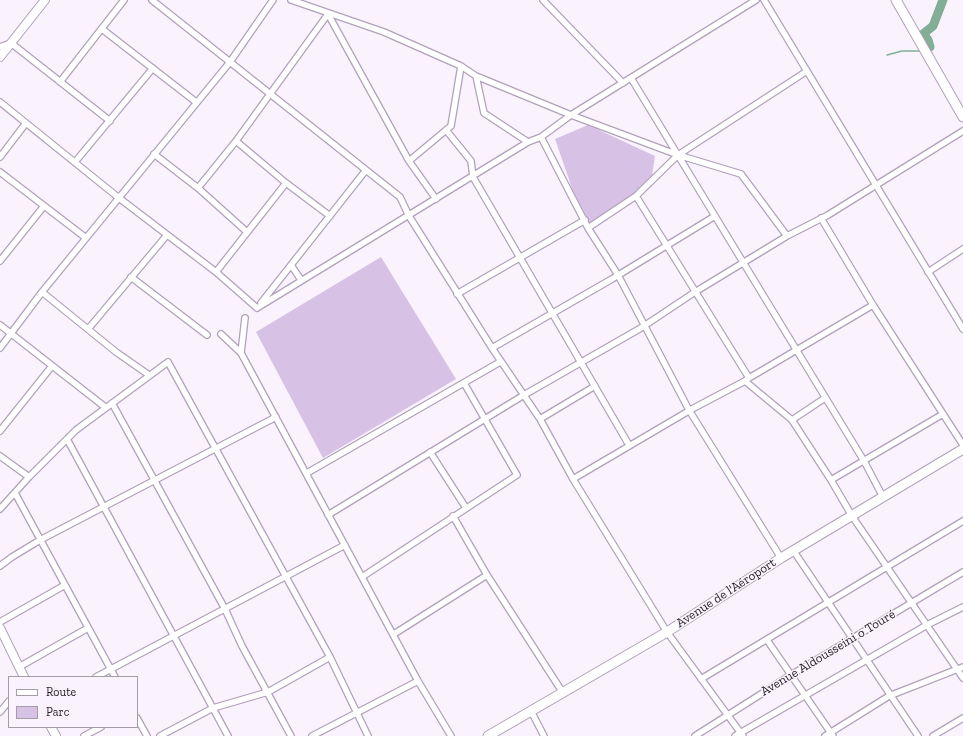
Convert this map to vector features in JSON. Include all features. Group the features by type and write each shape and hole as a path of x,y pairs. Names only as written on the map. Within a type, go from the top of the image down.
{"main road":[{"path":"896,0 963,118"},
{"name":"Avenue de l'Aéroport","path":"488,736 667,632 780,558 963,448"}],"street":[{"path":"0,57 45,0"},
{"path":"60,82 124,0"},
{"path":"152,0 400,197 409,216 457,294 500,362 540,419 574,479 667,632 740,735 805,695 927,625 963,607"},
{"path":"0,348 42,292 230,62 273,0"},
{"path":"290,0 384,32 461,66 476,76 571,115 678,155 741,174 787,236"},
{"path":"544,0 623,83"},
{"path":"257,308 528,142 541,136 571,115 756,0"},
{"path":"764,0 963,329"},
{"path":"198,188 236,141 328,14"},
{"path":"328,14 409,161 436,199"},
{"path":"102,29 196,102"},
{"path":"0,47 11,43"},
{"path":"11,43 110,121"},
{"path":"409,161 451,126 461,66"},
{"path":"75,162 153,68"},
{"path":"588,228 636,196 678,155 807,72"},
{"path":"476,76 484,113 528,142"},
{"path":"631,78 742,263 864,461 883,497"},
{"path":"0,102 119,198 216,272 257,308"},
{"path":"0,157 26,123"},
{"path":"446,130 471,161 473,176 629,445"},
{"path":"328,515 485,418 581,361 644,326 742,263 876,186 963,131"},
{"path":"541,136 588,228 618,275 689,410 780,558"},
{"path":"236,141 286,183 330,216"},
{"path":"154,154 198,188 247,232"},
{"path":"257,308 366,170"},
{"path":"0,172 86,238"},
{"path":"216,272 286,183"},
{"path":"636,196 747,380 792,420 831,480 852,516 927,625 960,668 963,678"},
{"path":"0,261 44,206"},
{"path":"492,348 618,275 715,216"},
{"path":"821,218 873,304 963,445"},
{"path":"457,294 584,220"},
{"path":"88,328 167,235"},
{"path":"928,272 963,249"},
{"path":"292,265 301,280"},
{"path":"130,277 207,335"},
{"path":"42,292 116,352 149,375"},
{"path":"574,479 689,410 747,380 873,304"},
{"path":"241,353 245,318"},
{"path":"0,325 105,407"},
{"path":"221,334 241,353 418,681 451,736"},
{"path":"0,509 67,438 105,407 168,362 330,657 368,736"},
{"path":"307,473 500,362"},
{"path":"0,432 52,366"},
{"path":"362,577 453,516 517,476 464,383"},
{"path":"540,419 595,386"},
{"path":"792,420 825,398"},
{"path":"112,403 225,610 242,646 291,736"},
{"path":"831,480 942,414"},
{"path":"0,566 12,556 40,540 276,417"},
{"path":"67,438 228,736"},
{"path":"430,452 466,508"},
{"path":"0,456 29,477"},
{"path":"15,493 114,676"},
{"path":"453,516 487,575 563,693"},
{"path":"701,679 887,567 962,524"},
{"path":"98,676 225,610 285,575 345,545"},
{"path":"793,550 889,696 918,736"},
{"name":"Avenue Aldousseini o Touré","path":"694,736 851,638 913,603 963,572"},
{"path":"394,634 487,575"},
{"path":"0,622 65,585"},
{"path":"0,628 24,676"},
{"path":"19,667 88,628"},
{"path":"767,640 832,734"},
{"path":"160,736 213,708 268,692 330,657"},
{"path":"825,736 832,734 889,696 960,668"},
{"path":"312,736 418,681"},
{"path":"0,712 8,702"},
{"path":"531,711 544,736"},
{"path":"933,736 963,718"},
{"path":"138,720 147,736"},
{"path":"84,736 99,728"}],"green space":[{"path":"588,125 655,156 652,176 635,193 590,223 573,191 555,139"},
{"path":"381,257 456,379 323,458 256,332"}],"waterway":[{"path":"930,47 928,40 923,34 933,26 943,0"},
{"path":"887,55 902,51 921,51"}]}
